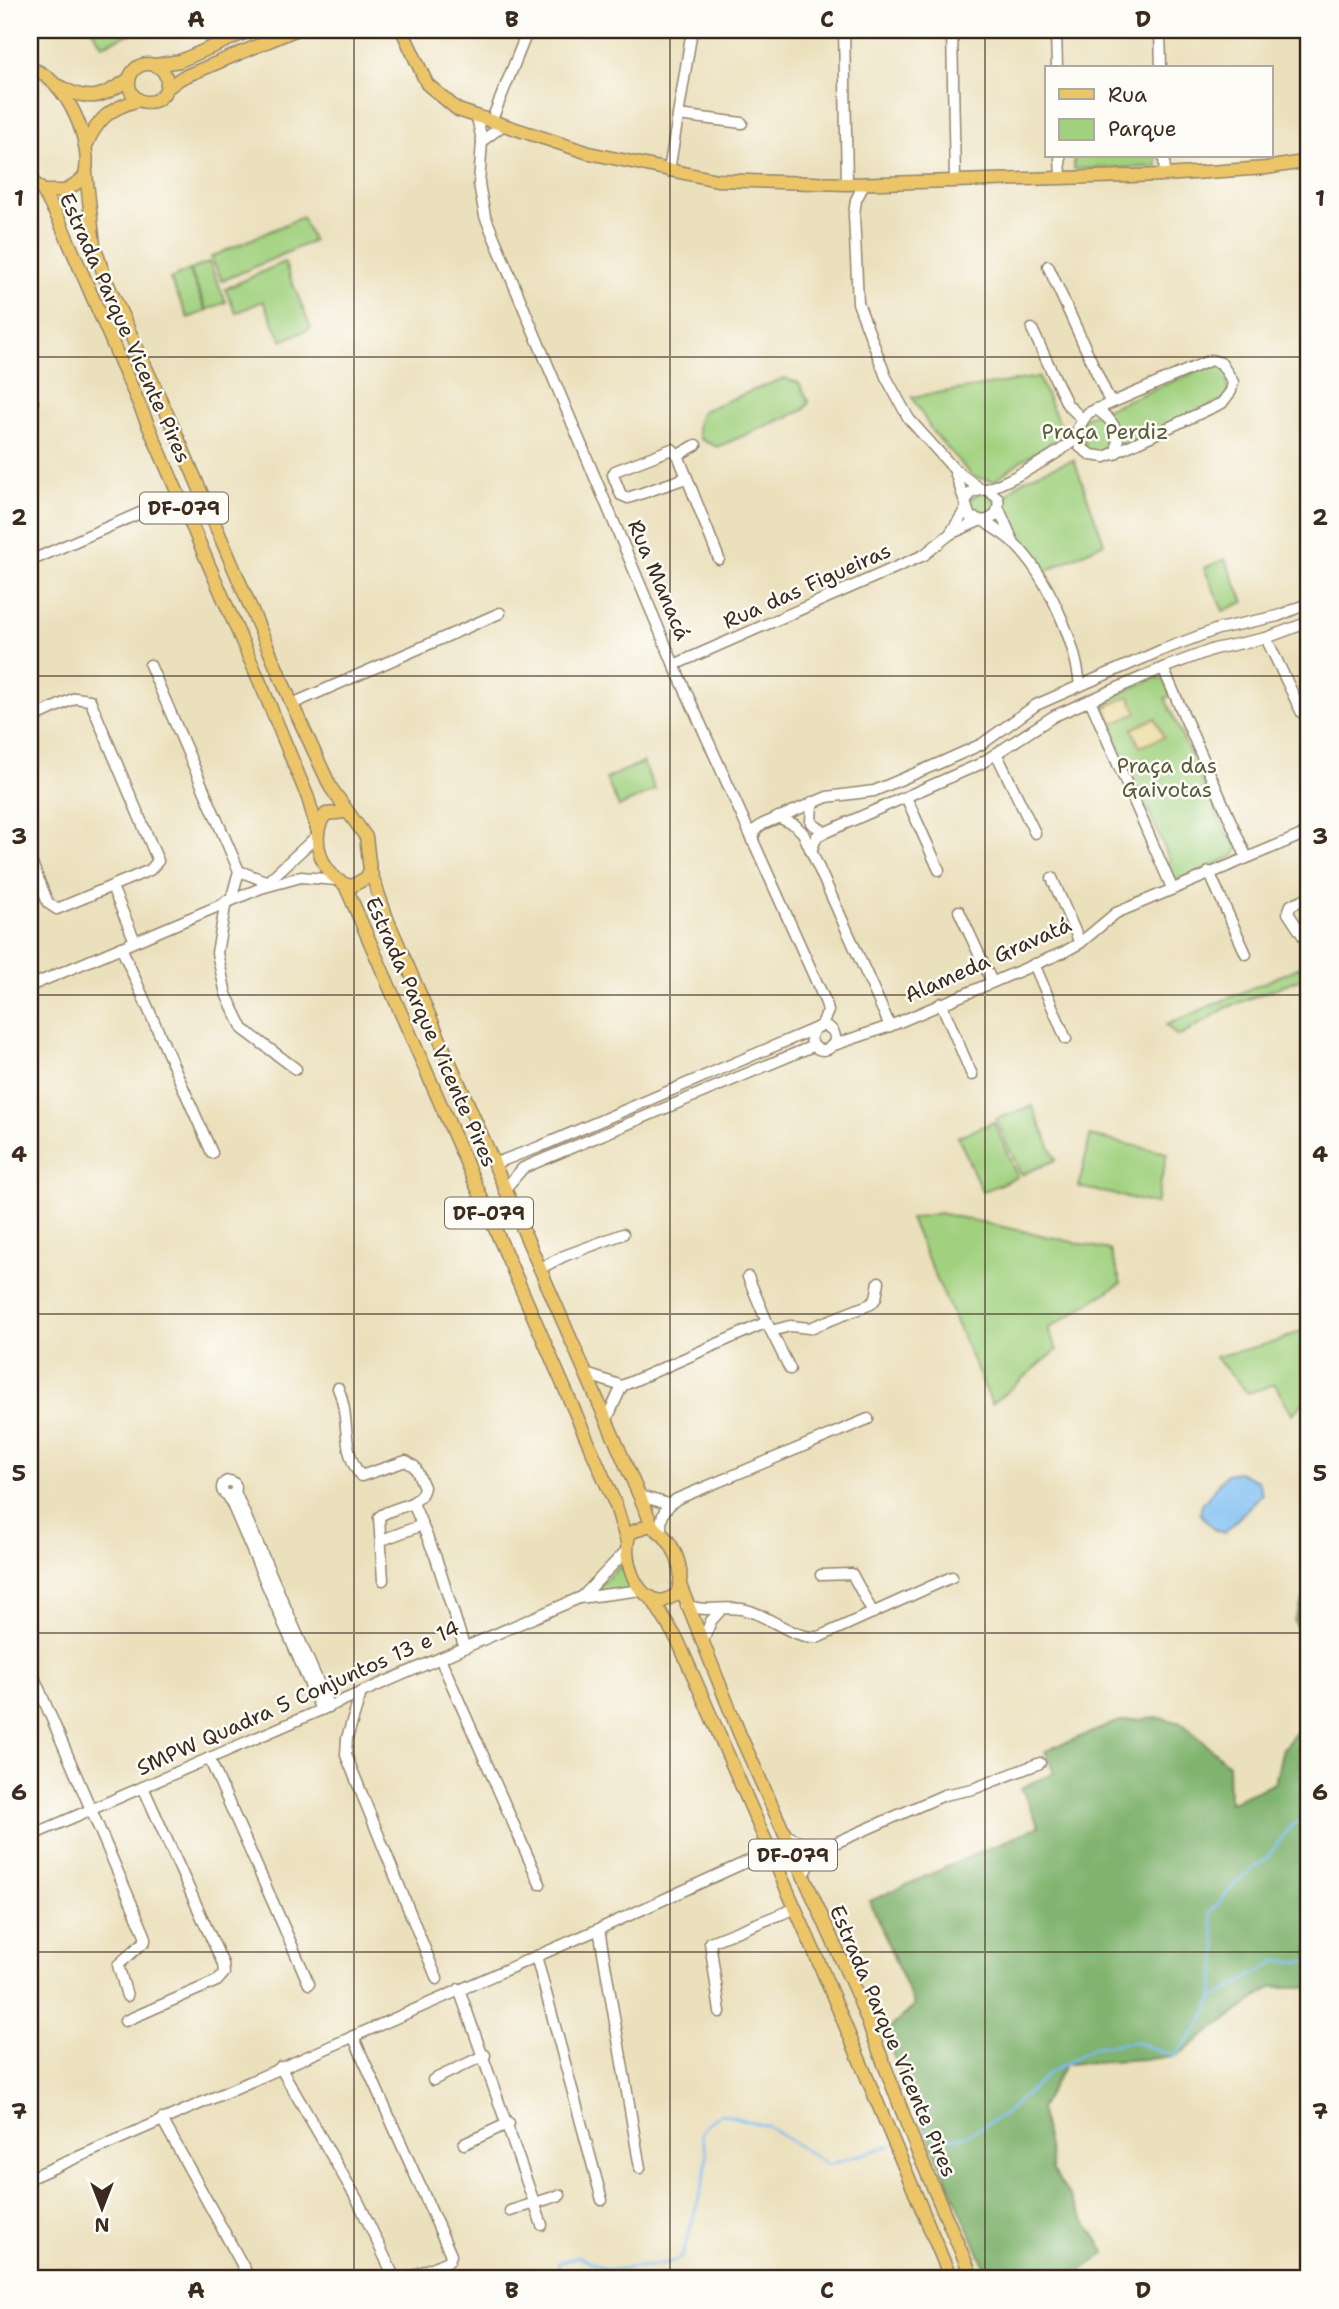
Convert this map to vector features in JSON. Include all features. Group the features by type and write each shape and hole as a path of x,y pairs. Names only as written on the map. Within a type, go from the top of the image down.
{"main road":[{"path":"55,83 74,94 96,97 129,79 138,66 180,61 251,30"},
{"path":"86,146 94,127 104,115 117,106 139,100 155,101 181,78 295,30"},
{"path":"402,31 420,71 435,93 458,110 589,153 669,171 751,183 864,184 955,179 1165,175 1266,168 1309,161"},
{"name":"DF-079","path":"30,57 36,71 55,83 74,113 86,146 86,173"},
{"path":"155,65 167,79 166,89"},
{"path":"129,79 130,91 139,100"},
{"path":"43,191 65,191 76,186 86,173"},
{"name":"Estrada Parque Vicente Pires","path":"86,173 93,245 105,278 174,429 292,704 331,788 346,812"},
{"name":"DF-079","path":"30,179 43,191"},
{"name":"Estrada Parque Vicente Pires","path":"43,191 59,220 293,761 317,832"},
{"path":"317,832 326,814 346,812"},
{"name":"DF-079","path":"346,812 366,837 370,870"},
{"name":"DF-079","path":"317,832 325,864 340,882"},
{"path":"340,882 359,884 370,870"},
{"name":"Estrada Parque Vicente Pires","path":"370,870 388,921 504,1190 634,1488 657,1531"},
{"name":"Estrada Parque Vicente Pires","path":"340,882 606,1481 626,1547"},
{"path":"626,1547 634,1530 657,1531"},
{"name":"DF-079","path":"657,1531 677,1559 680,1585"},
{"name":"DF-079","path":"626,1547 632,1574 647,1594"},
{"path":"647,1594 657,1601 670,1599 680,1585"},
{"name":"Estrada Parque Vicente Pires","path":"680,1585 686,1605 783,1833 847,1975 916,2150 973,2279"},
{"name":"Estrada Parque Vicente Pires","path":"647,1594 678,1641 951,2279"},
{"path":"825,1981 832,1985 847,1975"}],"street":[{"path":"482,141 497,124 528,30"},
{"path":"669,171 692,30"},
{"path":"844,30 844,184 853,214 858,303 886,377 909,419 954,469 995,494 1013,542 1046,589 1078,662 1080,686"},
{"path":"952,30 955,179"},
{"path":"1056,30 1057,66"},
{"path":"1160,30 1161,66"},
{"path":"678,115 742,123"},
{"name":"Rua Manacá","path":"477,117 482,141 479,184 485,216 674,665 826,1003 828,1011 818,1028"},
{"path":"1060,158 1061,177"},
{"path":"1164,158 1165,175"},
{"path":"853,214 864,184"},
{"path":"1048,266 1110,402"},
{"path":"1031,329 1061,393 1082,419 1079,442"},
{"path":"1079,442 1091,455 1105,457 1115,454 1222,403 1231,391 1233,382 1222,363 1211,360 1110,402 1082,419"},
{"path":"1096,409 1115,426 1119,436 1115,454"},
{"path":"966,505 971,492 1009,482 1033,464 1079,442"},
{"path":"678,455 696,446"},
{"path":"686,478 628,499 621,495 613,475 615,471 672,449 678,455 719,559"},
{"path":"954,469 970,517 982,521 1013,542"},
{"path":"982,521 993,517 1009,482"},
{"path":"30,561 179,496"},
{"name":"Rua das Figueiras","path":"950,534 966,505"},
{"name":"Rua das Figueiras","path":"674,665 904,565 924,555 950,534 982,521"},
{"path":"752,841 756,829 763,824 827,797 874,791 942,762 982,744 1030,709 1080,686 1198,636 1278,617 1309,603"},
{"path":"292,704 500,612"},
{"path":"811,851 817,836 997,755 1037,725 1163,668 1214,649 1266,638 1309,622"},
{"path":"1266,638 1302,713"},
{"path":"1078,662 1097,679"},
{"path":"150,665 239,871 264,885"},
{"path":"1163,668 1246,856"},
{"path":"30,719 75,698 86,698 94,705 158,861 150,870 62,908 53,907 30,859"},
{"path":"1090,701 1172,888"},
{"path":"997,755 1035,833"},
{"path":"942,762 949,778"},
{"path":"906,797 939,870"},
{"path":"812,802 811,823 825,832"},
{"path":"778,817 801,830 890,1026"},
{"path":"742,818 751,823 763,824"},
{"path":"264,885 317,832"},
{"path":"1306,832 1309,845"},
{"name":"Alameda Gravatá","path":"831,1046 890,1026 1034,964 1080,943 1116,914 1306,832"},
{"path":"239,871 228,901 218,953 226,994 243,1029 296,1069"},
{"path":"1209,872 1246,954"},
{"path":"30,986 264,885 301,877 340,882"},
{"path":"1052,878 1080,943"},
{"path":"112,887 135,941"},
{"path":"1309,897 1291,905 1288,913 1309,945"},
{"path":"959,911 992,982"},
{"path":"121,947 212,1153"},
{"path":"1034,964 1066,1039"},
{"path":"941,1003 972,1075"},
{"path":"813,1046 810,1037 818,1028"},
{"path":"493,1164 818,1028 833,1032 831,1046 822,1050 813,1046 523,1168 504,1190"},
{"path":"539,1269 564,1256 623,1234"},
{"path":"748,1277 790,1369"},
{"path":"586,1374 622,1386 769,1326 810,1328 871,1304 876,1298 879,1282"},
{"path":"606,1421 622,1386"},
{"path":"338,1388 346,1409 348,1448 361,1476 400,1462 411,1463 424,1487 421,1497 413,1503 379,1517 383,1580"},
{"path":"634,1488 643,1497 669,1504 868,1419"},
{"path":"231,1494 325,1708"},
{"path":"413,1503 464,1646"},
{"path":"657,1531 669,1504"},
{"path":"382,1541 422,1525"},
{"name":"SMPW Quadra 5 Conjuntos 13 e 14","path":"582,1597 626,1547"},
{"path":"821,1575 852,1574 873,1613"},
{"path":"686,1605 720,1611 741,1609 793,1632 814,1637 951,1577"},
{"name":"SMPW Quadra 5 Conjuntos 13 e 14","path":"30,1836 582,1597 647,1594"},
{"path":"702,1643 711,1621 720,1611"},
{"path":"440,1658 540,1884"},
{"path":"30,1668 145,1935 145,1941 118,1965 127,1996"},
{"path":"361,1693 347,1738 346,1755 437,1979"},
{"path":"209,1758 309,1984"},
{"path":"803,1877 817,1851 944,1795 973,1789 1040,1763"},
{"path":"125,2021 216,1981 224,1973 223,1964 143,1787"},
{"path":"783,1833 817,1851"},
{"path":"30,2178 599,1930 768,1852"},
{"path":"720,2012 710,1942 794,1909"},
{"path":"599,1930 640,2168"},
{"path":"536,1956 601,2200"},
{"path":"459,1989 509,2123 542,2225"},
{"path":"353,2036 451,2255 449,2261 405,2279"},
{"path":"433,2080 485,2055"},
{"path":"280,2067 358,2201 395,2279"},
{"path":"162,2119 250,2279"},
{"path":"464,2144 509,2123"},
{"path":"510,2211 560,2195"}],"green space":[{"path":"92,30 140,30 102,45"},
{"path":"1074,158 1157,158 1157,167 1074,169"},
{"path":"302,217 313,241 222,281 211,257"},
{"path":"209,262 226,302 207,310 190,270"},
{"path":"284,262 311,328 282,341 263,301 236,313 225,289"},
{"path":"189,270 206,311 188,318 170,279"},
{"name":"Praça Perdiz","path":"1211,360 1229,370 1227,398 1115,454 1085,452 1082,419 1193,373"},
{"path":"1038,377 1062,429 1062,438 1022,460 994,481 973,477 932,431 912,397"},
{"path":"784,378 799,383 809,402 804,410 717,447 700,439 697,425 702,411"},
{"path":"1074,460 1104,543 1042,573 1032,553 1009,523 1004,510 1006,498 1013,488 1024,480"},
{"path":"986,489 999,509 979,521 966,501"},
{"path":"1225,559 1244,602 1223,611 1204,568"},
{"name":"Praça das Gaivotas","path":"1156,677 1165,681 1171,696 1165,698 1190,754 1195,754 1206,777 1201,780 1228,837 1233,836 1238,849 1233,857 1178,880 1174,879 1165,864 1170,861 1148,809 1145,803 1139,805 1128,782 1134,779 1110,726 1105,729 1097,707 1099,703"},
{"path":"643,762 655,790 619,807 606,779"},
{"path":"1309,950 1309,975 1226,1008 1182,1035 1177,1036 1166,1025 1305,965 1300,954"},
{"path":"1032,1106 1056,1160 1021,1175 996,1119"},
{"path":"994,1122 1017,1177 982,1192 958,1136"},
{"path":"1090,1136 1167,1153 1156,1204 1079,1187"},
{"path":"939,1213 1110,1250 1121,1283 1048,1329 1057,1350 992,1404 910,1219"},
{"path":"1309,1327 1309,1397 1292,1414 1275,1384 1248,1393 1215,1357 1279,1341"},
{"path":"622,1565 633,1590 588,1595"},
{"path":"1309,1587 1309,1651 1294,1621"},
{"path":"1161,1718 1182,1723 1228,1764 1229,1803 1275,1783 1283,1748 1309,1718 1309,1987 1272,1987 1175,2057 1065,2064 1040,2109 1053,2171 1106,2253 1069,2279 990,2279 884,2034 914,2006 870,1901 1039,1826 1021,1788 1054,1773 1045,1751 1120,1721"}],"sand":[{"path":"1130,696 1137,713 1113,724 1105,707"},
{"path":"1155,718 1164,737 1140,747 1132,729"}],"water":[{"path":"1238,1472 1258,1481 1262,1494 1224,1533 1213,1529 1200,1513 1202,1505 1226,1474"}],"waterway":[{"path":"1213,1998 1218,1952 1210,1913 1238,1881 1267,1858 1290,1827 1309,1814"},
{"path":"915,2137 931,2131 954,2138 965,2136 1006,2113 1049,2073 1095,2047 1135,2042 1175,2057 1201,2024 1213,1999 1277,1961 1309,1962"},
{"path":"556,2279 559,2263 578,2256 608,2270 668,2264 682,2257 704,2180 707,2155 701,2134 706,2124 721,2114 767,2126 828,2165 892,2145"}]}
